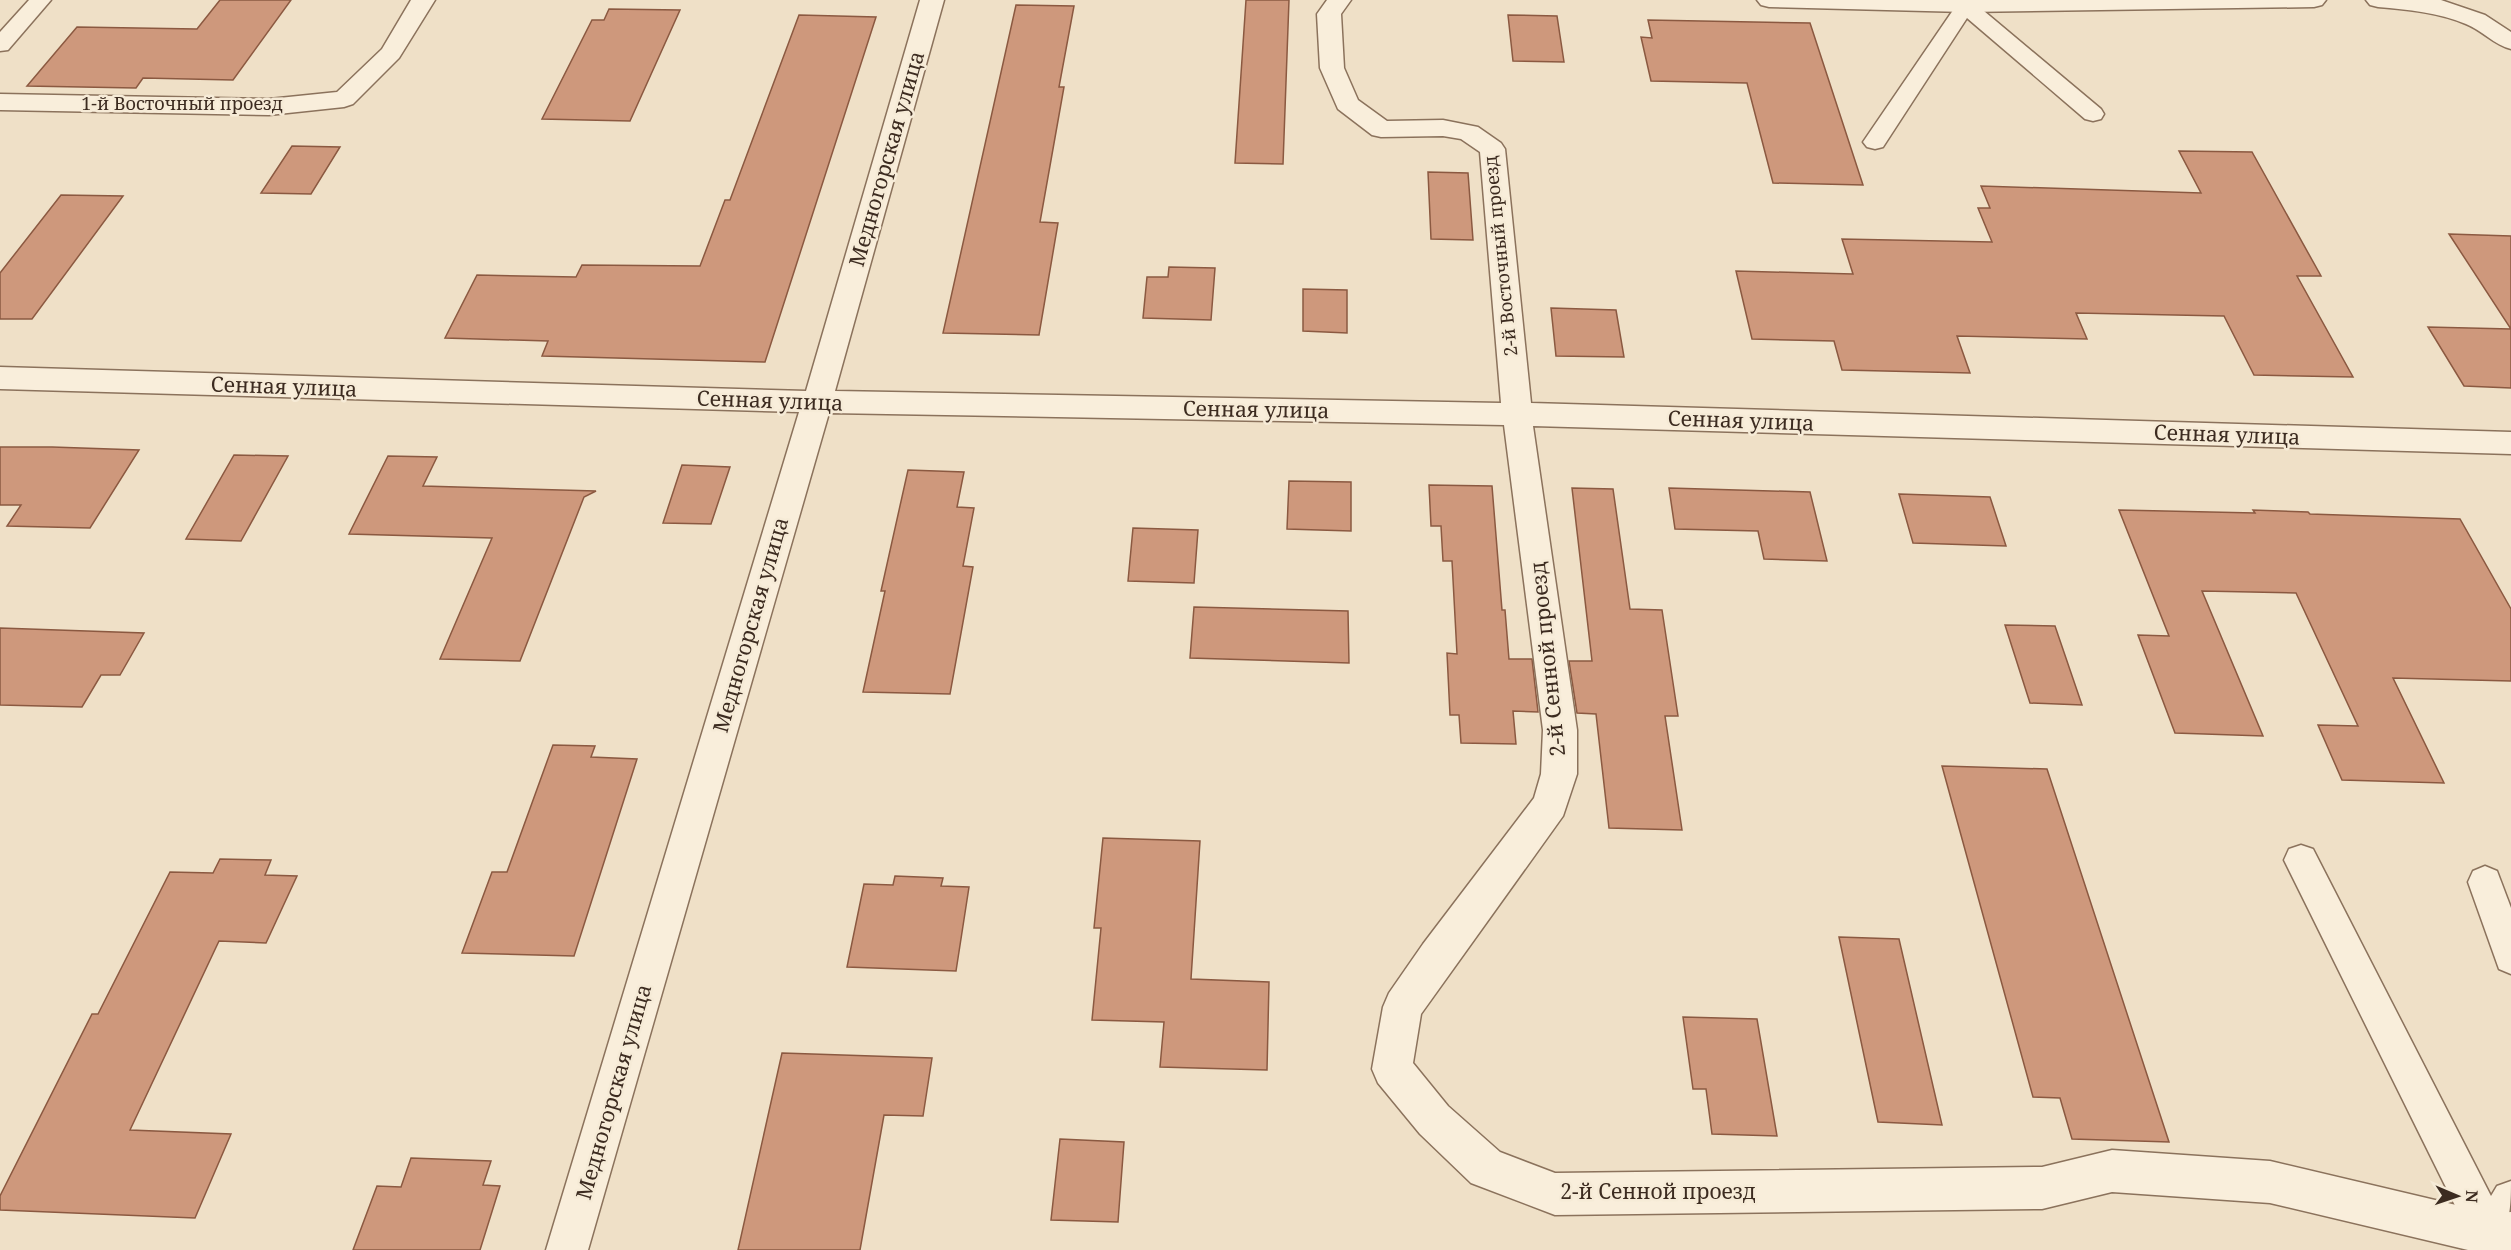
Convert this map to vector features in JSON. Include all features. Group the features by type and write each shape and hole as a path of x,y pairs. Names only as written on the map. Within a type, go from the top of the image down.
{"street":[{"name":"1-й Восточный проезд","path":"0,102 269,107 344,99 391,53 423,0"},
{"name":"Медногорская улица","path":"567,1250 817,402 932,0"},
{"name":"2-й Восточный проезд","path":"1339,0 1329,14 1332,68 1347,104 1381,129 1443,128 1469,133 1492,150 1517,414"},
{"path":"1769,0 1964,2 2314,0"},
{"path":"2378,0 2437,6 2476,20 2511,42"},
{"name":"Сенная улица","path":"0,378 817,402 1517,414 2511,443"},
{"name":"2-й Сенной проезд","path":"1517,414 1560,730 1559,774 1550,805 1437,957 1403,1007 1392,1069 1434,1120 1486,1168 1555,1194 2042,1188 2112,1171 2270,1182 2502,1229"}],"lane":[{"path":"0,45 41,0"},
{"path":"1875,142 1964,2 2093,114"},
{"path":"2301,860 2502,1229"},
{"path":"2485,882 2511,957"}],"building":[{"path":"220,0 291,0 233,80 143,78 136,88 27,86 77,27 197,29"},
{"path":"1246,0 1289,0 1283,164 1235,163"},
{"path":"1016,5 1074,6 1059,87 1064,87 1040,222 1058,223 1039,335 943,333"},
{"path":"609,9 680,10 630,121 542,119 592,20 604,20"},
{"path":"799,15 876,17 765,362 542,356 548,341 445,338 477,275 576,277 582,265 700,266 725,200 730,200"},
{"path":"1508,15 1557,16 1564,62 1513,61"},
{"path":"1648,20 1810,23 1863,185 1773,183 1747,83 1651,81 1641,37 1652,38"},
{"path":"292,146 340,147 311,194 261,193"},
{"path":"2179,151 2252,152 2321,276 2297,276 2353,377 2254,375 2224,316 2076,313 2087,339 1957,336 1970,373 1842,370 1834,341 1752,339 1736,271 1853,274 1842,239 1992,242 1978,208 1990,208 1981,186 2201,193"},
{"path":"1428,172 1468,173 1473,240 1431,239"},
{"path":"61,195 123,196 32,319 0,319 0,273"},
{"path":"2449,234 2511,236 2511,329"},
{"path":"1169,267 1215,268 1211,320 1143,318 1147,277 1168,277"},
{"path":"1303,289 1347,290 1347,333 1303,331"},
{"path":"1551,308 1616,310 1624,357 1556,356"},
{"path":"2428,327 2511,329 2511,388 2464,386"},
{"path":"0,447 139,450 90,528 7,526 21,505 0,505"},
{"path":"234,455 288,456 241,541 186,539"},
{"path":"388,456 437,457 423,486 596,491 584,497 520,661 440,659 492,538 349,534"},
{"path":"682,465 730,467 711,524 663,523"},
{"path":"908,470 964,472 957,507 974,508 963,566 973,567 950,694 863,692 885,591 881,591"},
{"path":"1289,481 1351,482 1351,531 1287,529"},
{"path":"1429,485 1492,486 1502,610 1505,610 1509,659 1532,659 1538,712 1513,711 1516,744 1461,743 1459,715 1450,715 1447,653 1457,654 1452,561 1443,561 1441,526 1431,526"},
{"path":"1572,488 1613,489 1630,609 1662,610 1678,716 1665,716 1682,830 1609,828 1596,714 1577,713 1569,661 1592,661"},
{"path":"1669,488 1810,492 1827,561 1764,559 1758,531 1675,529"},
{"path":"1899,494 1990,497 2006,546 1913,543"},
{"path":"2119,510 2255,513 2253,510 2460,519 2511,609 2511,681 2393,678 2444,783 2342,780 2318,725 2358,726 2296,593 2202,591 2263,736 2175,733 2138,635 2169,636"},
{"path":"1133,528 1198,530 1194,583 1128,581"},
{"path":"1194,607 1348,611 1349,663 1190,658"},
{"path":"2005,625 2055,626 2082,705 2030,703"},
{"path":"0,628 144,633 120,675 101,675 82,707 0,705"},
{"path":"553,745 595,746 591,757 637,759 574,956 462,953 492,872 507,872"},
{"path":"1942,766 2047,769 2169,1142 2072,1139 2060,1098 2033,1097"},
{"path":"1103,838 1200,841 1191,979 1269,982 1267,1070 1160,1067 1164,1022 1092,1020 1101,928 1094,928"},
{"path":"220,859 271,860 265,875 297,876 266,943 219,941 130,1130 231,1134 195,1218 0,1210 0,1196 92,1014 98,1014 170,872 213,873"},
{"path":"895,876 943,878 941,886 969,887 956,971 847,967 864,884 893,885"},
{"path":"1839,937 1899,939 1942,1125 1878,1122"},
{"path":"1683,1017 1757,1019 1777,1136 1712,1134 1706,1089 1693,1089"},
{"path":"782,1053 932,1058 923,1116 884,1115 860,1250 738,1250"},
{"path":"1060,1139 1124,1142 1118,1222 1051,1220"},
{"path":"411,1158 491,1161 483,1185 500,1186 480,1250 353,1250 377,1186 401,1187"}]}
